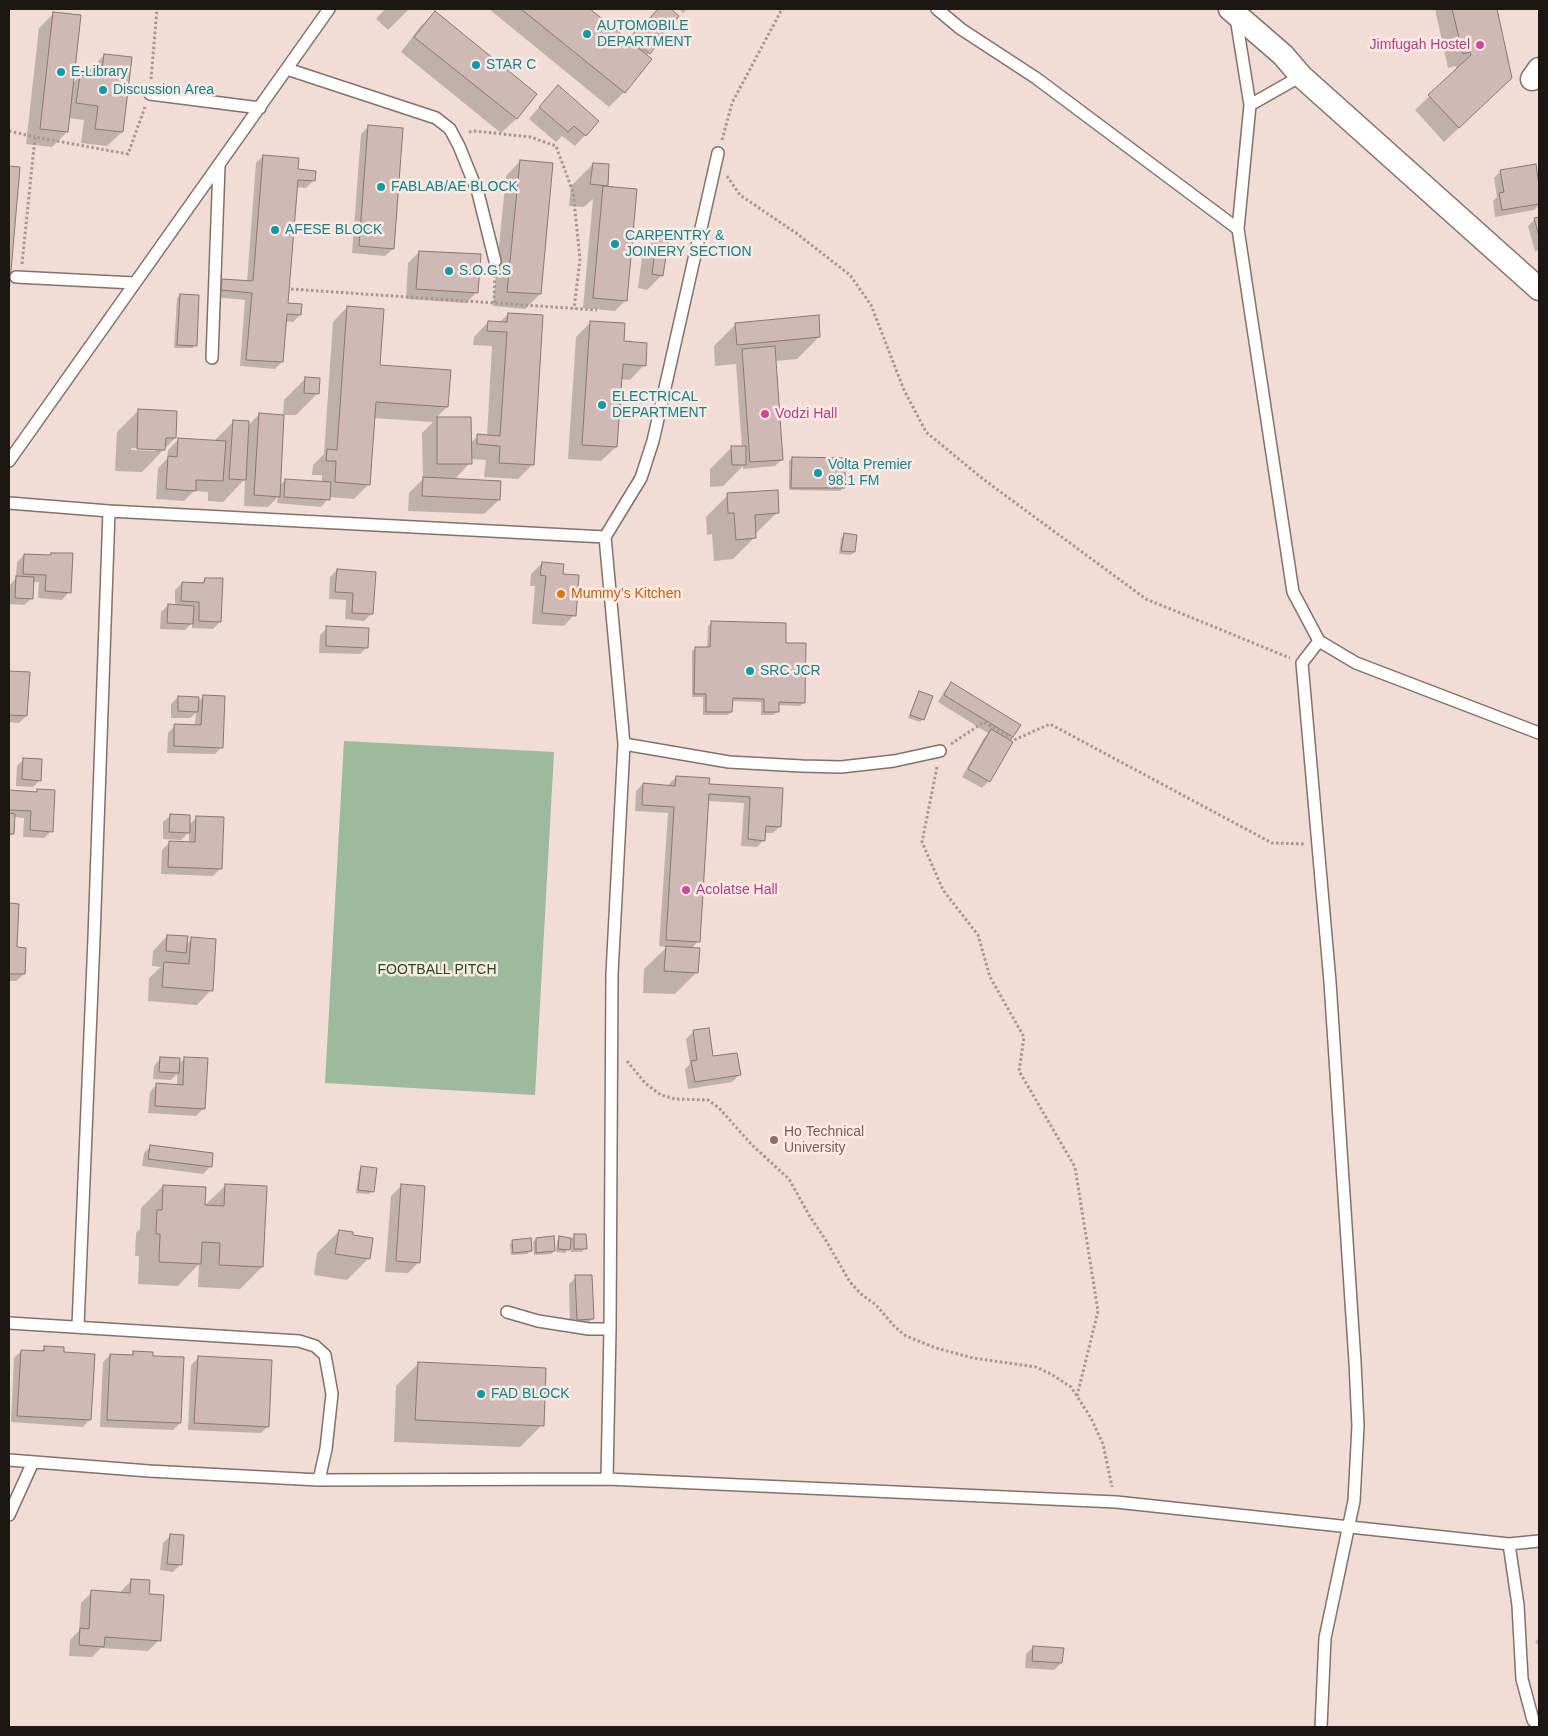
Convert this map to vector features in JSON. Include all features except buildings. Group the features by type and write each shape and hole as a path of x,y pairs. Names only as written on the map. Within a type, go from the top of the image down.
{"street":[{"path":"1236,10 1283,55 1301,76 1539,289"}],"lane":[{"path":"9,461 329,9"},
{"path":"937,9 961,29 1036,78 1238,229"},
{"path":"1236,10 1250,105 1238,229 1293,592 1319,640 1356,663 1539,734"},
{"path":"287,70 436,118 450,129 478,193 495,261"},
{"path":"1250,105 1301,76"},
{"path":"150,94 260,108"},
{"path":"606,1479 610,1329 612,974 624,744 605,537 640,478 653,441 718,153"},
{"path":"212,358 219,166"},
{"path":"18,277 134,283"},
{"path":"9,503 109,511 605,537"},
{"path":"78,1326 109,511"},
{"path":"1319,640 1302,663 1319,837 1330,982 1358,1426 1355,1487 1349,1526 1325,1638 1321,1727"},
{"path":"624,744 729,762 802,766 859,765 894,761 940,752"},
{"path":"507,1312 538,1321 610,1329"},
{"path":"9,1323 78,1326 299,1342 315,1346 325,1355 332,1394 326,1449 319,1480"},
{"path":"9,1460 149,1471 319,1480 606,1479 1116,1502 1509,1544 1539,1541"},
{"path":"9,1515 33,1462"},
{"path":"1509,1544 1518,1605 1522,1678 1533,1720 1539,1727"}],"path":[{"path":"9,131 128,154 150,94 156,9 152,9"},
{"path":"782,9 732,103 718,153 721,167 740,195 796,233 850,276 871,306 904,390 926,432 983,479 1146,599 1302,663"},
{"path":"454,136 475,131 530,137 556,146 573,192 580,259 574,309"},
{"path":"18,277 35,137"},
{"path":"494,303 495,261"},
{"path":"291,289 597,310"},
{"path":"1078,1396 1098,1311 1075,1167 1020,1071 1024,1037 990,977 978,935 943,890 922,842 940,752 984,722 1014,740 1050,724 1272,843 1303,844 1319,837"},
{"path":"613,1040 645,1083 661,1095 675,1099 708,1100 719,1108 752,1145 779,1168 789,1179 809,1216 850,1282 861,1294 876,1305 894,1327 906,1336 936,1348 973,1358 1036,1368 1051,1374 1071,1387 1091,1418 1103,1444 1116,1502"}],"green space":[{"name":"FOOTBALL PITCH","path":"344,741 554,752 535,1095 325,1083"}],"place":[{"name":"AUTOMOBILE DEPARTMENT","path":"587,34"},
{"name":"Jimfugah Hostel","path":"1480,45"},
{"name":"STAR C","path":"476,65"},
{"name":"E-Library","path":"61,72"},
{"name":"Discussion Area","path":"103,90"},
{"name":"FABLAB/AE BLOCK","path":"381,187"},
{"name":"AFESE BLOCK","path":"275,230"},
{"name":"CARPENTRY & JOINERY SECTION","path":"615,244"},
{"name":"S.O.G.S","path":"449,271"},
{"name":"ELECTRICAL DEPARTMENT","path":"602,405"},
{"name":"Vodzi Hall","path":"765,414"},
{"name":"Volta Premier 98.1 FM","path":"818,473"},
{"name":"Mummy’s Kitchen","path":"561,594"},
{"name":"SRC JCR","path":"750,671"},
{"name":"Acolatse Hall","path":"686,890"},
{"name":"Ho Technical University","path":"774,1140"},
{"name":"FAD BLOCK","path":"481,1394"}]}
